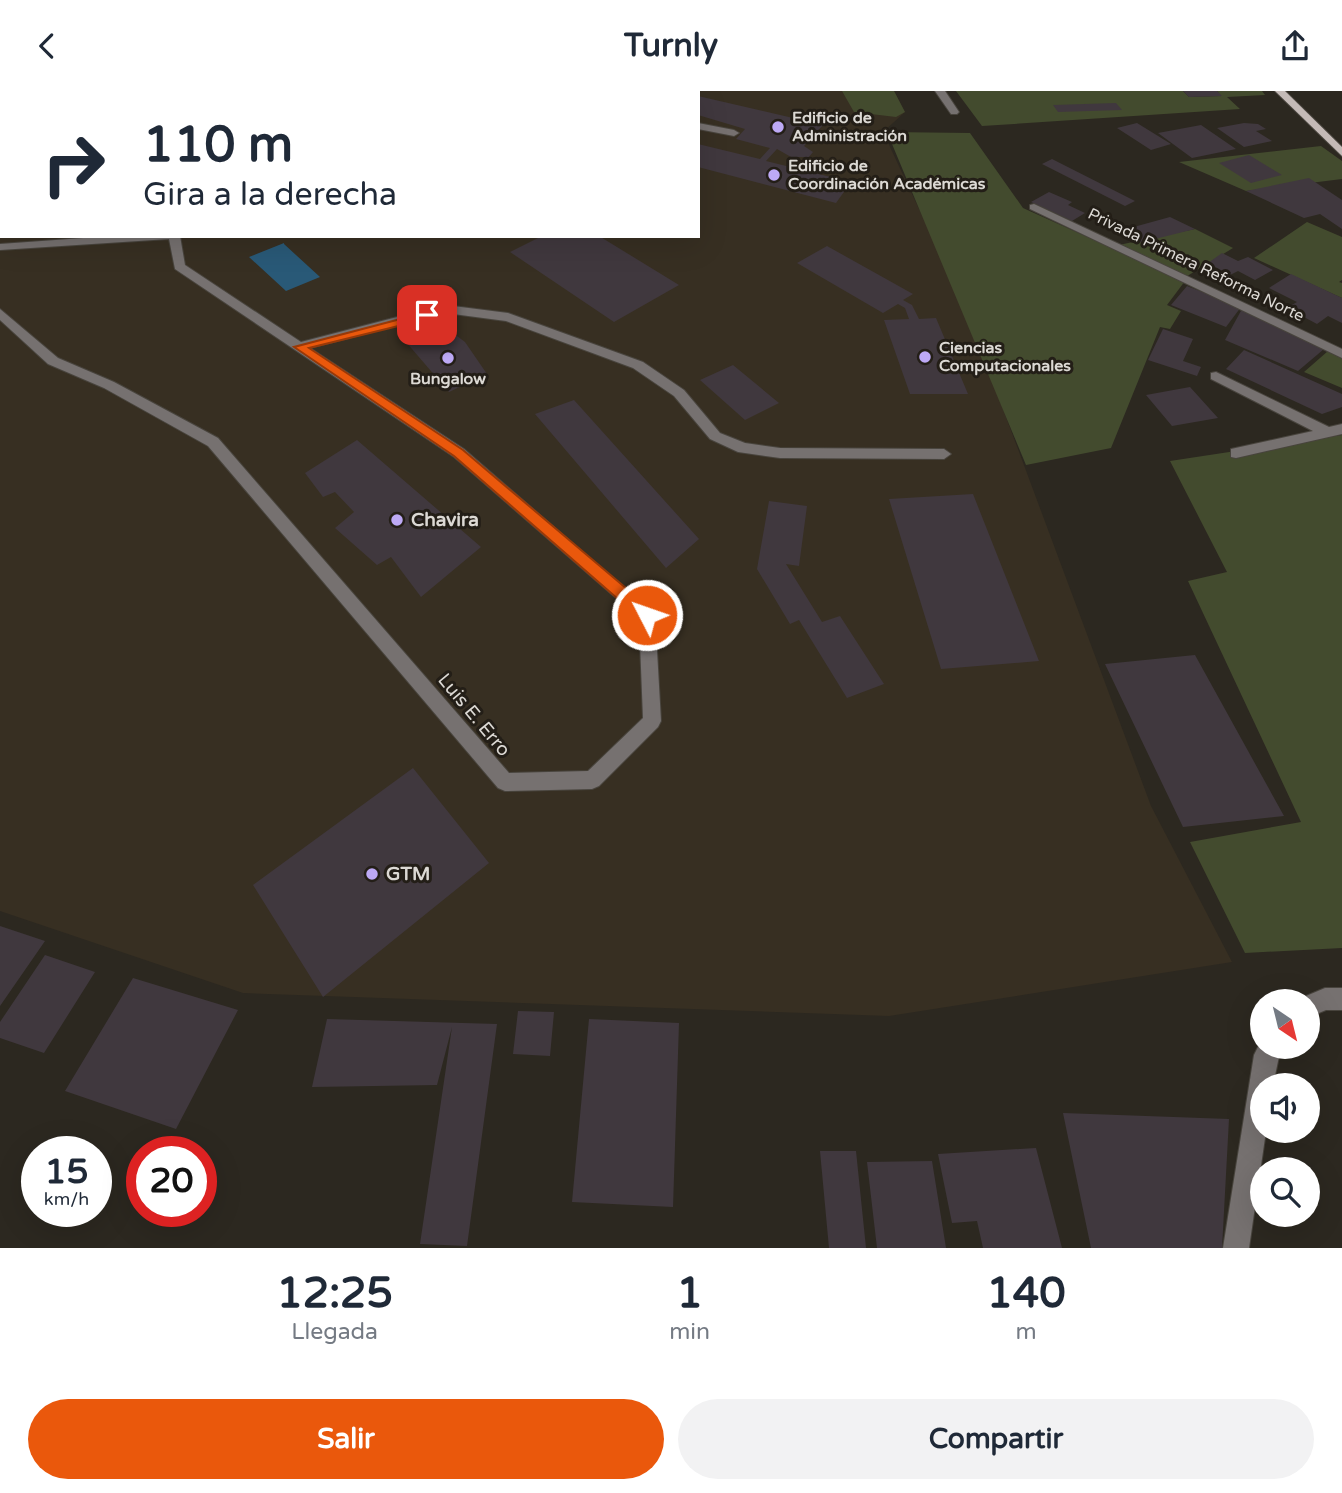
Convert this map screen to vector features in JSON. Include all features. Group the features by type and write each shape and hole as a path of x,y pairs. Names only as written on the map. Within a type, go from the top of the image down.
{"main road":[{"path":"1280,91 1342,153"}],"street":[{"path":"940,91 954,112"},
{"path":"700,126 734,133"},
{"name":"Privada Primera Reforma Norte","path":"1034,207 1342,354"},
{"path":"0,247 137,238"},
{"name":"Luis E. Erro","path":"0,313 53,362 109,385 213,442 355,603 505,782 593,780 652,721 647,615 459,453 179,267 174,238"},
{"path":"299,347 401,320 453,310 508,317 638,365 679,393 715,436 743,448 780,453 944,454"},
{"path":"1216,376 1327,432"},
{"path":"1236,453 1342,429"},
{"path":"1320,1001 1342,999"},
{"path":"1236,1248 1265,1059"}],"shaded area":[{"path":"700,91 894,91 905,112 883,132 965,307 1151,806 1232,962 889,1016 243,993 0,911 0,238 700,238"}],"green space":[{"path":"842,91 894,91 905,112 896,117 854,112"},
{"path":"956,91 1183,91 1189,97 1221,96 1217,91 1262,91 1265,95 1227,97 1240,109 982,126"},
{"path":"887,132 970,133 1023,208 1185,281 1167,305 1181,311 1170,329 1160,327 1111,448 1026,465"},
{"path":"1321,146 1342,161 1342,179 1246,191 1179,162"},
{"path":"1307,222 1342,237 1342,280 1339,282 1342,283 1342,298 1254,258"},
{"path":"1195,229 1233,248 1184,278 1114,246"},
{"path":"1328,351 1342,357 1342,388 1304,372"},
{"path":"1342,435 1342,948 1245,953 1190,842 1301,822 1188,581 1227,572 1170,461"}],"water":[{"path":"284,243 320,277 286,291 249,257"}],"building":[{"path":"1183,91 1217,91 1222,96 1189,97"},
{"path":"700,96 823,125 804,146 813,152 809,157 791,157 777,149 766,161 851,182 836,203 700,168 700,144 760,159 770,148 736,139 745,129 700,116"},
{"path":"1116,103 1122,110 1058,112 1053,105"},
{"path":"1137,123 1171,144 1151,150 1117,128"},
{"path":"1244,123 1258,124 1266,129 1256,131 1272,141 1244,147 1217,128"},
{"path":"1201,125 1236,149 1192,158 1158,133"},
{"path":"1249,155 1282,175 1251,183 1219,163"},
{"path":"1052,159 1135,201 1125,206 1042,164"},
{"path":"1309,178 1342,200 1342,229 1320,214 1304,218 1246,191"},
{"path":"1049,192 1072,202 1068,205 1085,213 1072,221 1031,202"},
{"path":"1170,217 1195,229 1139,243 1132,238 1140,236 1130,228"},
{"path":"538,238 602,238 679,285 614,322 510,252"},
{"path":"827,246 913,294 903,300 912,305 919,319 936,318 968,394 910,394 884,320 909,319 905,308 898,304 883,313 797,263"},
{"path":"1222,253 1238,261 1248,257 1273,270 1255,280 1238,271 1230,275 1208,263"},
{"path":"1291,274 1342,298 1342,323 1328,316 1317,324 1287,308 1297,302 1269,288"},
{"path":"1187,286 1241,307 1226,327 1171,305"},
{"path":"1242,309 1324,349 1298,371 1225,340"},
{"name":"Bungalow","path":"445,327 465,342 487,374 449,392 406,342"},
{"path":"1163,329 1193,339 1183,361 1201,367 1197,376 1148,360"},
{"path":"1244,350 1342,394 1342,407 1322,414 1226,369"},
{"path":"733,365 779,403 745,420 700,380"},
{"path":"1190,387 1218,418 1172,426 1146,395"},
{"path":"574,400 699,539 666,568 535,414"},
{"name":"Chavira","path":"357,440 481,547 421,597 391,557 377,565 335,528 354,512 335,492 323,497 305,473"},
{"path":"973,494 1039,661 941,669 889,499"},
{"path":"769,501 807,506 799,566 786,564 822,622 840,616 884,684 847,698 799,620 790,624 757,569"},
{"path":"1195,655 1284,816 1183,827 1105,664"},
{"name":"GTM","path":"413,768 489,863 323,997 253,885"},
{"path":"0,926 45,941 0,1006"},
{"path":"45,955 95,972 44,1053 0,1038 0,1022"},
{"path":"133,978 238,1010 176,1129 65,1091"},
{"path":"518,1011 554,1012 550,1056 513,1054"},
{"path":"327,1019 497,1024 467,1246 420,1244 452,1027 437,1085 312,1087"},
{"path":"589,1019 679,1023 673,1207 572,1202"},
{"path":"1063,1113 1229,1119 1222,1248 1091,1248"},
{"path":"1036,1148 1062,1248 983,1248 977,1221 952,1223 938,1154"},
{"path":"820,1151 856,1151 866,1248 829,1248"},
{"path":"932,1161 946,1248 877,1248 867,1162"}],"place":[{"name":"Edificio de Administración","path":"778,127"},
{"name":"Edificio de Coordinación Académicas","path":"774,175"},
{"name":"Ciencias Computacionales","path":"925,357"},
{"name":"Bungalow","path":"448,358"},
{"name":"Chavira","path":"397,520"},
{"name":"GTM","path":"372,874"}],"route":[{"path":"427,315 299,347 459,453 647,615"}]}
